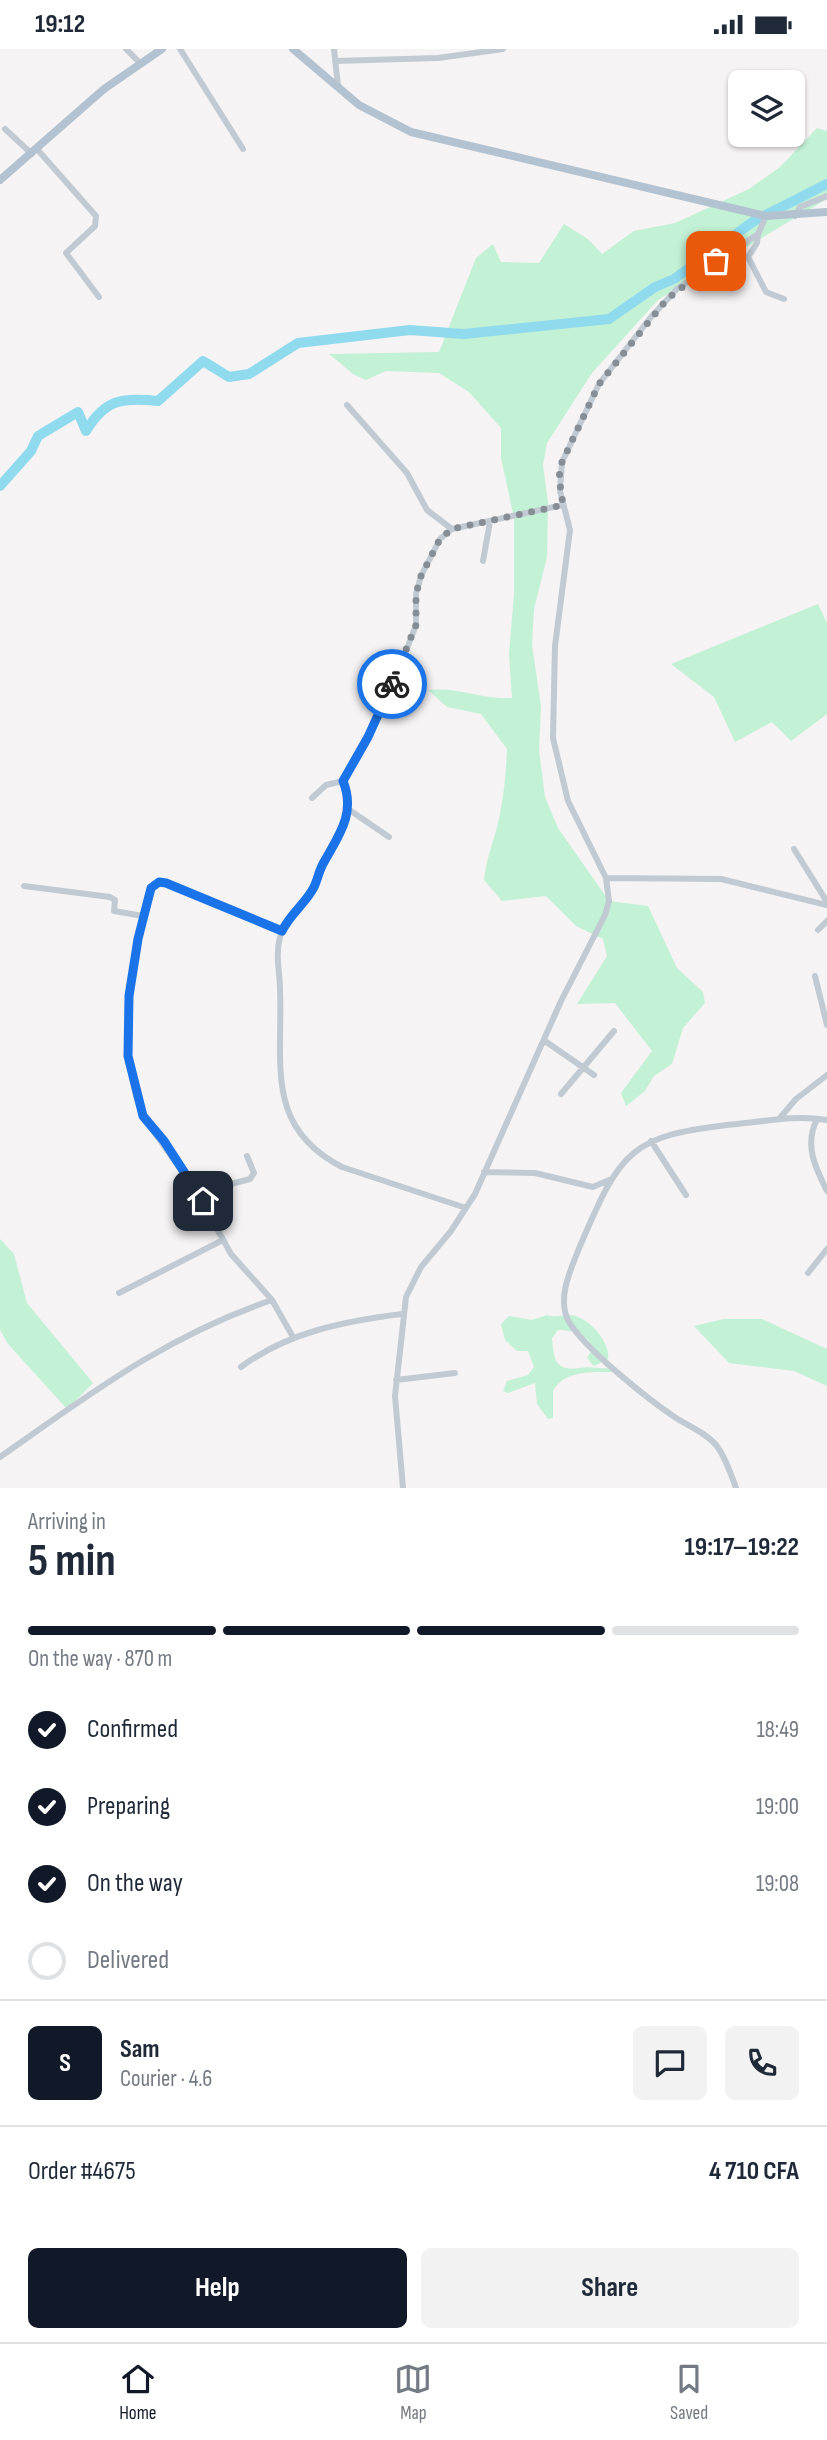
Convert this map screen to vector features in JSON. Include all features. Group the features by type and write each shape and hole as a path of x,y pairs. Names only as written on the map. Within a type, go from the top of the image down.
{"main road":[{"path":"0,180 139,62 162,49"},
{"path":"293,49 373,114 411,132 766,216 827,212"}],"street":[{"path":"126,49 139,62"},
{"path":"180,49 243,149"},
{"path":"334,49 338,86"},
{"path":"335,61 349,58 438,58 503,49"},
{"path":"5,129 34,151 96,216 95,226 66,253 99,297"},
{"path":"795,216 800,207 827,196"},
{"path":"766,216 757,243 748,257 766,292 784,299"},
{"path":"403,1488 396,1380 402,1314 416,1275 466,1208 566,991 605,915 609,901 606,878 568,800 553,738 555,646 570,530 559,477 562,462 599,384 667,299 758,234"},
{"path":"347,405 407,473 427,510 452,529"},
{"path":"466,1208 342,1167 322,1157 295,1130 287,1115 283,1091 281,989 277,965 282,931 296,908 314,888 323,863 346,824 348,809 343,781 368,737 400,667 416,625 416,594 421,576 440,539 452,529 563,505"},
{"path":"483,561 490,522"},
{"path":"312,798 326,785 343,781"},
{"path":"348,809 389,837"},
{"path":"794,849 827,904"},
{"path":"606,878 721,879 827,904"},
{"path":"282,931 166,883 159,882 151,888 143,916 129,996 128,1056 143,1116 198,1192 223,1240 245,1272 272,1300 293,1337"},
{"path":"24,887 110,897 115,899 114,911 143,916"},
{"path":"818,930 827,921"},
{"path":"815,976 827,1025"},
{"path":"561,1094 614,1031"},
{"path":"545,1041 594,1075"},
{"path":"779,1119 796,1099 827,1075"},
{"path":"736,1488 717,1445 651,1399 578,1335 565,1313 564,1295 576,1258 610,1179 635,1151 650,1141 698,1128 779,1119 827,1120"},
{"path":"808,1119 814,1126"},
{"path":"817,1119 814,1126 812,1161 827,1191"},
{"path":"650,1141 685,1195"},
{"path":"198,1192 250,1179 254,1173 247,1156"},
{"path":"484,1172 535,1173 593,1187 610,1179"},
{"path":"119,1293 223,1240"},
{"path":"808,1272 827,1249"},
{"path":"0,1457 89,1392 147,1356 198,1328 272,1300"},
{"path":"241,1367 265,1350 293,1337 346,1323 402,1314"},
{"path":"396,1380 455,1373"}],"green space":[{"path":"817,128 827,131 827,199 658,300 592,373 547,443 543,465 548,503 547,557 534,609 532,645 541,706 539,750 545,797 558,828 609,901 648,906 677,968 703,992 705,1003 683,1028 672,1064 654,1076 645,1091 626,1106 621,1093 652,1051 615,1003 577,1004 607,956 603,939 576,926 546,896 502,901 484,880 501,811 507,749 481,714 447,707 428,690 512,698 509,654 514,594 514,518 501,458 501,428 469,392 439,373 386,371 366,380 353,374 329,354 439,352 476,258 493,244 501,262 539,263 564,224 588,239 602,254 634,231 675,223 749,189 780,167 799,147 805,147 805,141"},
{"path":"818,604 827,623 827,714 791,741 772,722 735,742 714,697 671,664"},
{"path":"0,1239 14,1254 27,1303 93,1383 67,1409 8,1344 0,1330"},
{"path":"547,1315 569,1315 583,1319 602,1338 608,1352 608,1359 594,1366 587,1358 593,1348 587,1339 573,1332 558,1330 552,1338 557,1363 565,1368 609,1368 614,1372 580,1374 564,1379 553,1391 553,1418 548,1419 537,1404 535,1383 508,1393 503,1391 507,1381 528,1375 534,1367 528,1351 517,1351 505,1340 501,1324 509,1316 532,1320"},
{"path":"724,1319 762,1319 827,1349 827,1386 794,1371 729,1363 694,1326"}],"waterway":[{"path":"0,486 31,451 38,436 78,412 86,431 100,412 116,402 135,399 158,401 203,361 229,377 249,374 298,343 410,330 464,334 609,319 655,287 674,279 754,221 827,184"}],"way so far":[{"path":"392,684 416,625 416,594 421,576 443,536 452,529 514,518 563,505 559,477 562,462 599,384 667,299 716,261"}],"route":[{"path":"203,1201 164,1141 143,1116 128,1056 129,996 138,939 151,888 159,882 166,883 282,931 296,908 314,888 323,863 346,824 348,809 343,781 359,755 392,684"}]}
